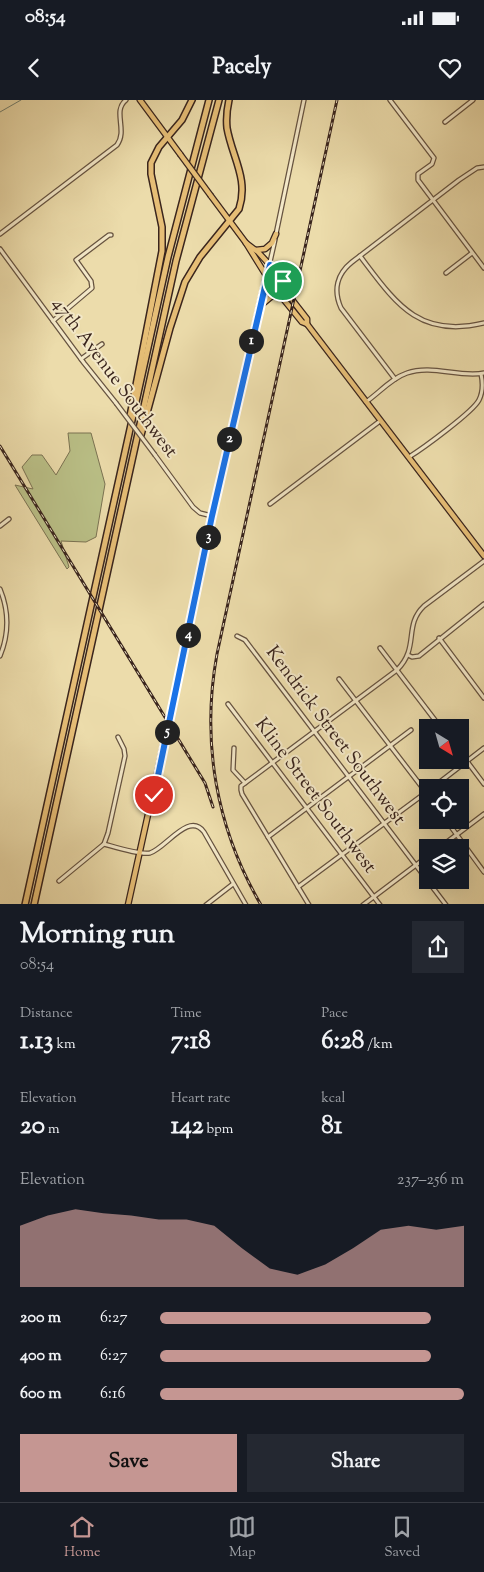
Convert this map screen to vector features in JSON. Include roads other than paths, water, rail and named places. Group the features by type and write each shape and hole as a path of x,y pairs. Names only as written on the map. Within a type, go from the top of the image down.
{"highway":[{"path":"127,441 133,395 162,252 162,227 151,174 151,163 154,156 182,120 192,100"},
{"path":"25,904 168,257 210,100"},
{"path":"34,904 176,261 219,100"},
{"path":"135,449 144,428 170,328 185,282 199,259 239,209 243,190 241,176 227,127 229,100"}],"main road":[{"path":"140,100 246,243 270,265 283,281 293,301 307,319 307,324"},
{"path":"253,250 260,251 265,249 272,242 276,234"},
{"path":"253,250 266,277 302,322 307,324 484,556"},
{"path":"128,904 266,277"},
{"path":"259,308 272,296 283,297"}],"street":[{"path":"0,234 117,145 122,136 120,110 126,100"},
{"path":"266,277 304,100"},
{"path":"390,100 434,158 432,164 418,176 418,180 484,268"},
{"path":"445,122 473,100"},
{"path":"395,379 343,310 337,296 340,275 347,266 472,171 484,168"},
{"path":"53,321 90,292 93,287 76,261 111,235"},
{"name":"47th Avenue Southwest","path":"0,249 193,508 200,513 212,516"},
{"path":"446,273 472,253"},
{"path":"360,256 394,300 412,314 431,323 450,327 484,324"},
{"path":"81,359 102,344"},
{"path":"366,402 395,379 408,373 422,370 482,373 482,393 473,408 409,457"},
{"path":"270,504 380,420"},
{"path":"0,526 9,519"},
{"path":"309,904 241,792 242,786 397,670 408,655 414,620 419,611 484,561"},
{"path":"0,589 7,620 6,638 0,656"},
{"path":"408,655 412,657 419,656 439,638 483,607"},
{"name":"Kendrick Street Southwest","path":"237,636 245,640 446,904"},
{"path":"439,638 484,698"},
{"path":"380,648 434,719"},
{"path":"339,679 419,783"},
{"name":"Kline Street Southwest","path":"228,704 380,904"},
{"path":"268,837 411,730"},
{"path":"59,881 104,844 125,756 118,737"},
{"path":"234,748 233,770 245,783"},
{"path":"469,759 484,748"},
{"path":"469,764 484,784"},
{"path":"444,779 457,769"},
{"path":"298,887 419,799"},
{"path":"450,839 484,814"},
{"path":"104,844 140,852 153,852 188,826 199,826 246,904"},
{"path":"452,829 484,872"},
{"path":"363,904 419,862"},
{"path":"206,904 234,884"}],"waterway":[{"path":"0,112 21,100"}],"railway":[{"path":"260,904 233,846 223,815 212,751 212,687 217,654 337,100"},
{"path":"0,446 205,783 213,807"}]}
